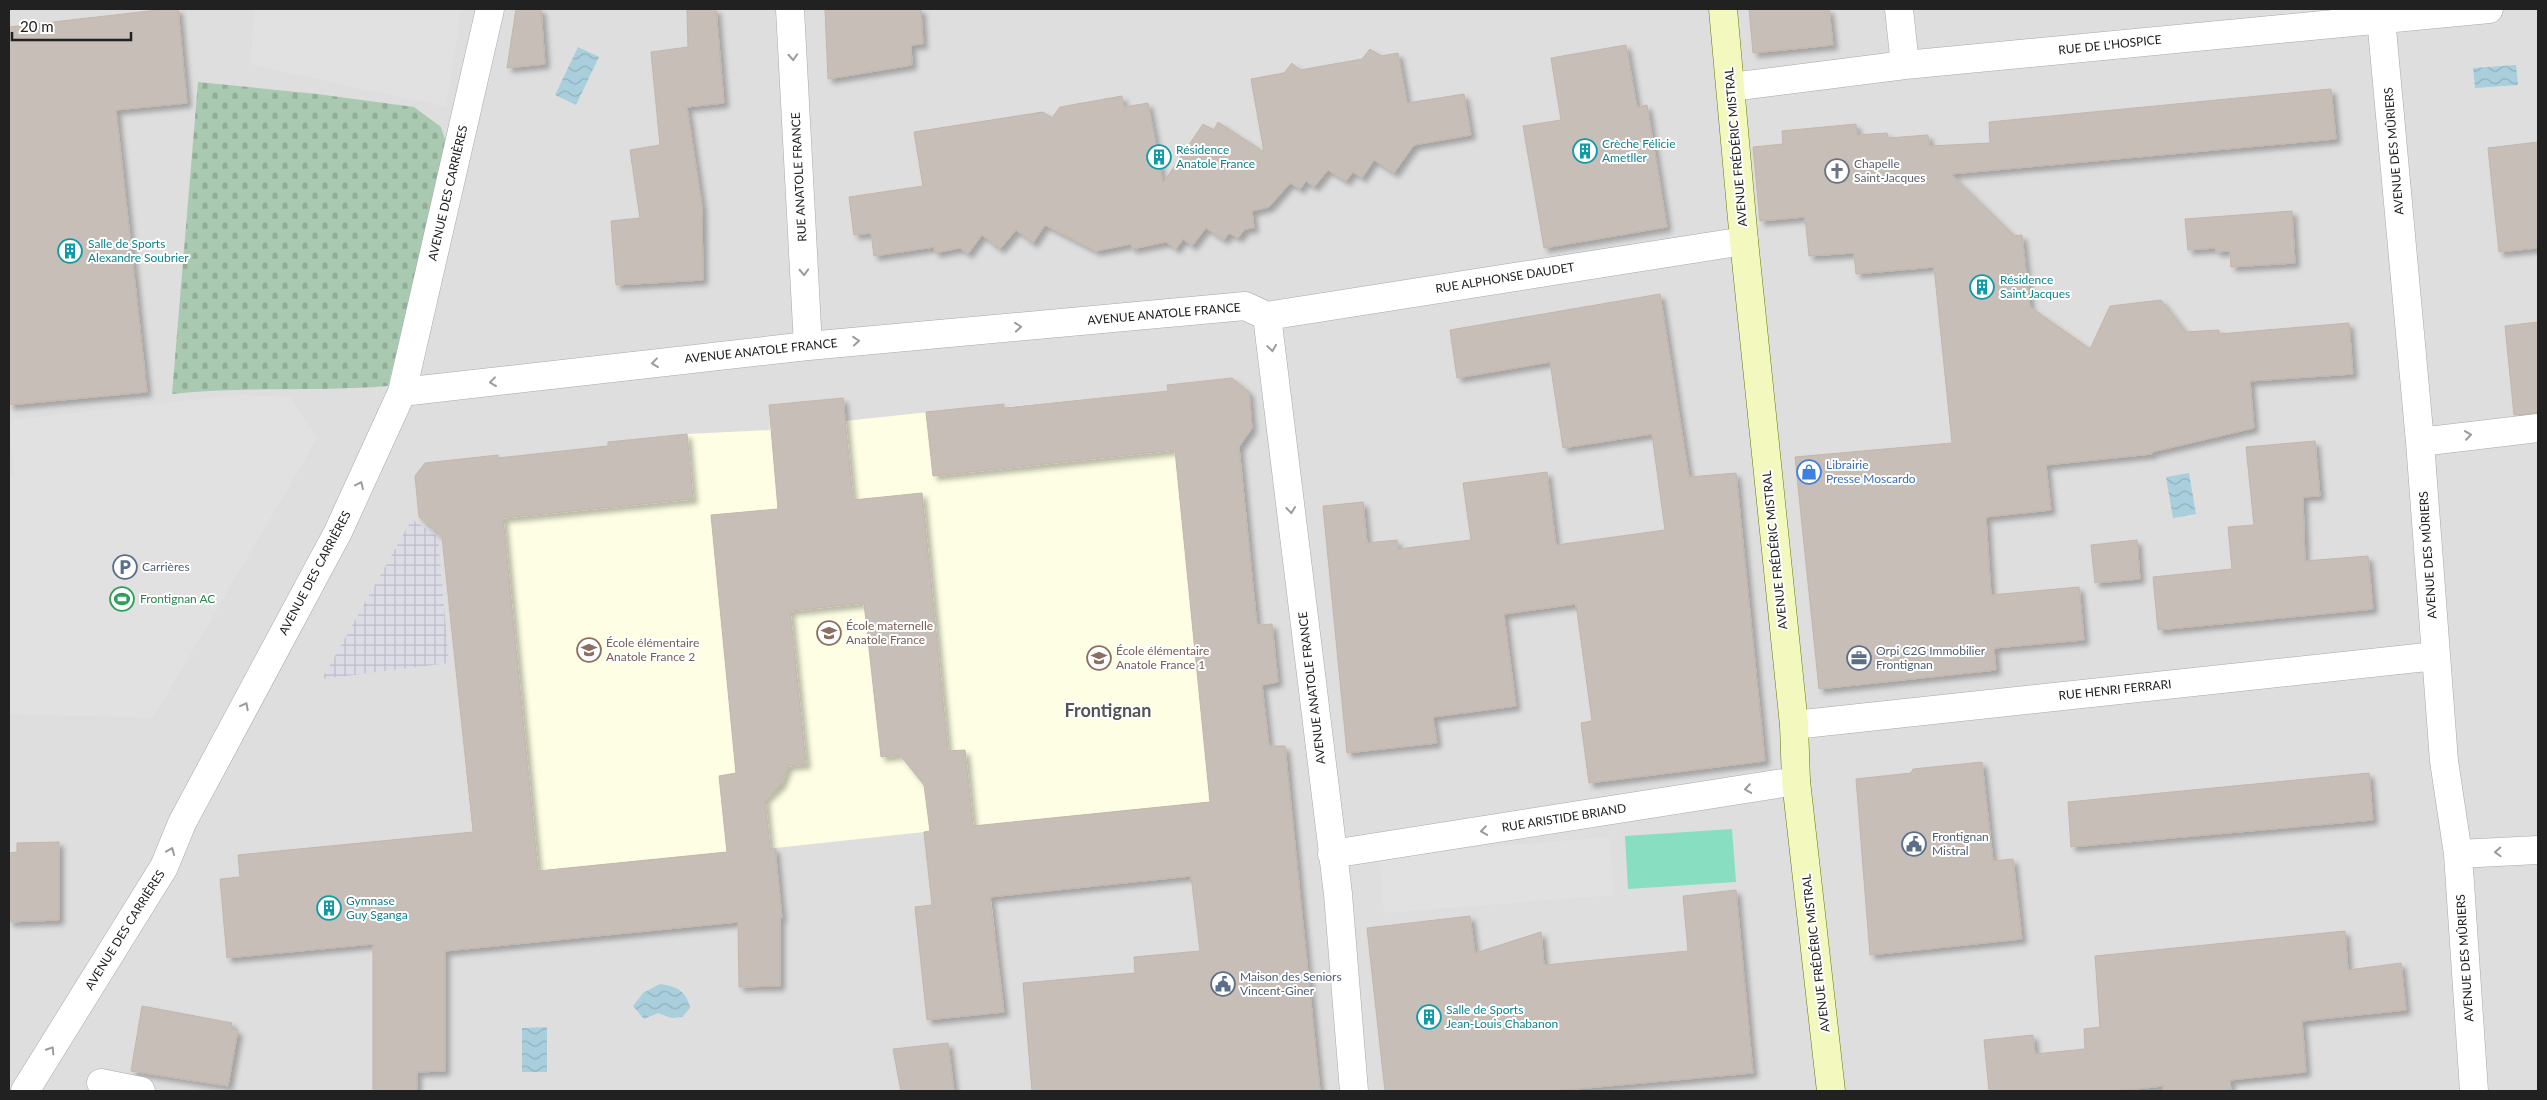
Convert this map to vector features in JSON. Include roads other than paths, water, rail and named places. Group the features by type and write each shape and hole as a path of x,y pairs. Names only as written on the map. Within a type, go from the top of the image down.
{"main road":[{"name":"AVENUE FRÉDÉRIC MISTRAL","path":"1723,9 1744,241 1794,724 1796,781 1831,1091"}],"street":[{"name":"AVENUE DES CARRIÈRES","path":"25,1091 164,867 182,823 338,532 402,392 490,9"},
{"name":"RUE ANATOLE FRANCE","path":"790,9 808,346"},
{"path":"1899,9 1905,65"},
{"name":"RUE DE L'HOSPICE","path":"1731,87 1905,65 2489,9"},
{"name":"AVENUE DES MÛRIERS","path":"2381,18 2420,442 2444,761 2458,854 2474,1091"},
{"name":"RUE ALPHONSE DAUDET","path":"1267,316 1744,241"},
{"name":"AVENUE ANATOLE FRANCE","path":"402,392 808,346 1245,306 1267,316 1338,894 1354,1091"},
{"path":"2420,442 2538,428"},
{"name":"RUE HENRI FERRARI","path":"1794,724 2436,656"},
{"name":"RUE ARISTIDE BRIAND","path":"1332,854 1796,781"},
{"path":"2458,854 2538,850"},
{"path":"101,1083 142,1091"}],"water":[{"path":"578,47 599,57 576,105 555,95"},
{"path":"2516,65 2518,85 2475,88 2473,68"},
{"path":"2189,473 2196,514 2173,518 2166,477"},
{"path":"660,984 680,990 686,997 690,1008 682,1017 672,1018 658,1013 644,1019 633,1006 643,993"},
{"path":"547,1027 547,1072 522,1072 522,1028"}],"place":[{"name":"Crèche Félicie Ametller","path":"1585,151"},
{"name":"Résidence Anatole France","path":"1159,157"},
{"name":"Chapelle Saint-Jacques","path":"1837,171"},
{"name":"Salle de Sports Alexandre Soubrier","path":"70,251"},
{"name":"Résidence Saint Jacques","path":"1982,287"},
{"name":"Librairie Presse Moscardo","path":"1809,472"},
{"name":"Carrières","path":"125,567"},
{"name":"Frontignan AC","path":"122,599"},
{"name":"École maternelle Anatole France","path":"829,633"},
{"name":"École élémentaire Anatole France 2","path":"589,650"},
{"name":"École élémentaire Anatole France 1","path":"1099,658"},
{"name":"Orpi C2G Immobilier Frontignan","path":"1859,658"},
{"name":"Frontignan Mistral","path":"1914,844"},
{"name":"Gymnase Guy Sganga","path":"329,908"},
{"name":"Maison des Seniors Vincent-Giner","path":"1223,984"},
{"name":"Salle de Sports Jean-Louis Chabanon","path":"1429,1017"}],"district":[{"name":"Frontignan","path":"1108,711"}]}
